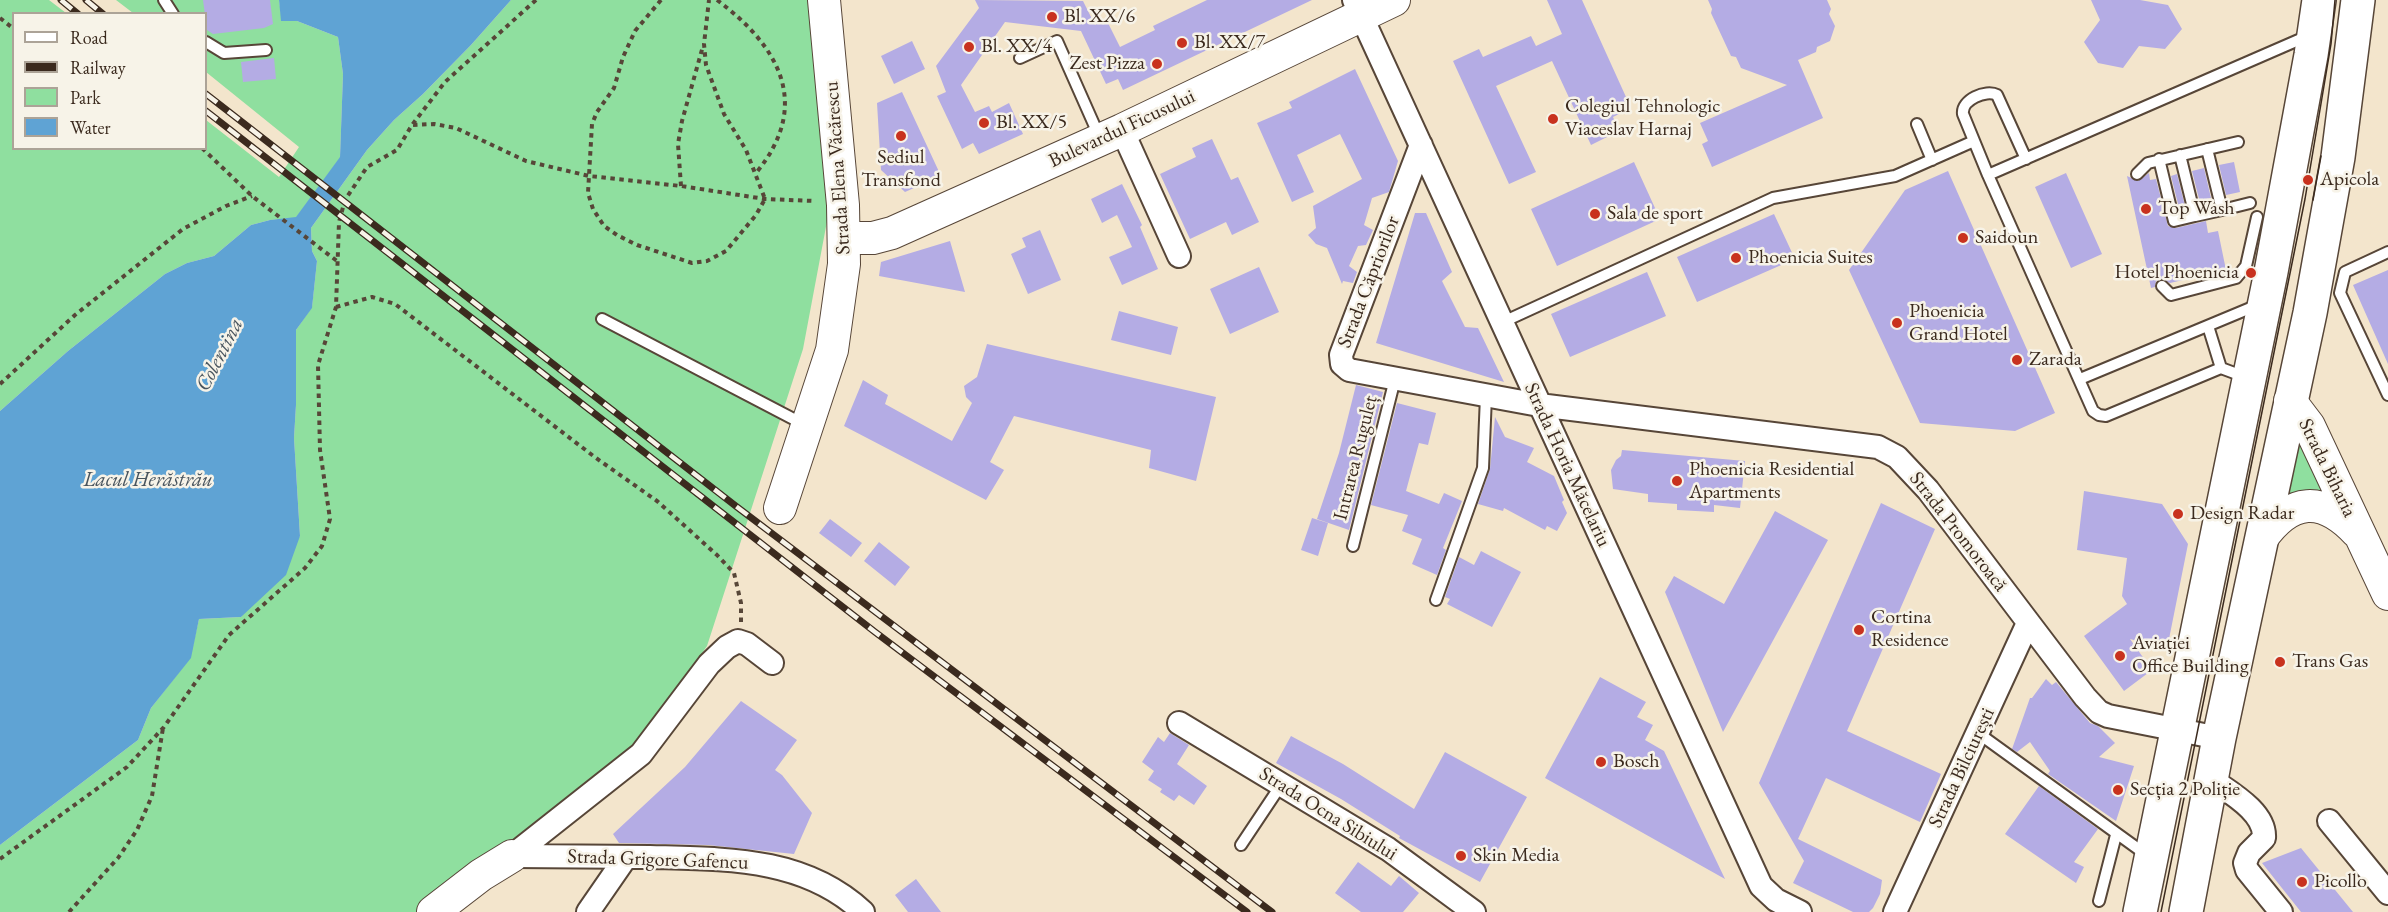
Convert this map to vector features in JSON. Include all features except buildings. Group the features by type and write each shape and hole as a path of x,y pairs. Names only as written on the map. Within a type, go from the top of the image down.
{"main road":[{"path":"2140,912 2176,729 2235,373 2265,302 2315,33 2319,0"},
{"path":"2186,912 2219,738 2310,313 2338,157 2358,0"}],"street":[{"name":"Strada Elena Văcărescu","path":"780,508 837,328 844,264 845,238 824,0"},
{"name":"Bulevardul Ficusului","path":"845,238 873,238 892,233 1111,135 1358,8 1394,0"},
{"name":"Strada Horia Măcelariu","path":"1358,8 1761,886 1776,900 1800,912"},
{"path":"1111,135 1179,256"},
{"name":"Strada Căpriorilor","path":"1421,145 1341,355 1342,364 1348,370 1539,405"},
{"name":"Strada Biharia","path":"2290,401 2309,426 2388,594"},
{"name":"Strada Promoroacă","path":"1539,405 1878,447 1897,457 1928,490 2028,623 2099,712 2119,719 2219,738"},
{"name":"Strada Biharia","path":"2262,538 2283,514 2296,508 2315,506 2337,513 2361,537"},
{"name":"Strada Bilciurești","path":"1895,912 2028,623"},
{"path":"433,912 481,875 512,856 641,754 710,664 727,647 738,641 747,644 772,663"},
{"name":"Strada Ocna Sibiului","path":"1179,723 1388,849 1473,912"},
{"path":"2211,779 2245,805 2262,826 2264,838 2249,853 2245,864 2247,870 2281,912"},
{"path":"2329,821 2388,892"},
{"name":"Strada Grigore Gafencu","path":"512,856 732,859 782,868 832,890 848,899 863,912"},
{"path":"588,912 626,857"}],"lane":[{"path":"1988,176 2315,33"},
{"path":"1020,58 1057,41 1111,135"},
{"path":"207,43 224,52 266,50"},
{"path":"2026,159 1997,95 1992,93 1965,103 1962,108 1988,176 2093,411 2106,416 2235,373 2208,326"},
{"path":"1917,124 1932,160"},
{"path":"1503,322 1773,198 1895,176 1974,141"},
{"path":"2137,174 2148,163 2159,159 2238,142"},
{"path":"2207,149 2222,210"},
{"path":"2180,155 2195,216"},
{"path":"2159,159 2174,220 2250,203"},
{"path":"2162,285 2171,296 2236,278 2246,266 2257,217"},
{"path":"2388,252 2345,272 2340,293 2388,395"},
{"path":"2080,379 2265,302"},
{"path":"602,319 807,426"},
{"name":"Intrarea Ruguleț","path":"1353,546 1395,379"},
{"path":"1436,600 1483,468 1486,396"},
{"path":"1978,733 2150,858"},
{"path":"1241,845 1281,785"},
{"path":"2099,901 2116,835"}],"path":[{"path":"0,859 127,767 164,727 229,635 305,568 322,546 330,519 321,450 318,365 336,308 339,222 345,200 367,168 397,150 412,125 445,82 536,0"},
{"path":"661,0 635,31 623,57 614,88 597,112 592,124 588,193 593,209 604,226 617,235 638,245 692,263 707,261 726,251 756,215 765,199 746,150 724,114 706,65 704,44"},
{"path":"681,186 678,144 704,44 709,0"},
{"path":"717,0 757,34 783,84 786,109 783,127 774,147 756,173"},
{"path":"0,18 12,28"},
{"path":"412,125 434,124 456,128 526,161 589,176 681,186 765,199 815,201"},
{"path":"204,150 252,196 338,261"},
{"path":"0,384 75,315 183,229 226,206 252,196"},
{"path":"336,308 372,297 395,304 596,458 657,501 734,573 742,618 738,641"},
{"path":"69,912 118,858 137,830 152,796 164,727"}],"green space":[{"path":"0,0 49,0 65,12 12,12 12,150 207,150 207,121 279,177 299,147 207,73 207,12 132,12 116,0 279,0 282,21 297,21 338,37 343,74 340,158 296,218 270,220 251,225 214,256 187,263 165,274 68,351 0,411"},
{"path":"511,0 813,0 828,216 803,349 707,646 640,743 433,912 0,912 0,845 138,740 151,708 190,658 199,619 241,617 300,536 294,438 296,330 312,307 317,261 312,251 311,228 367,150 394,120 471,45"},
{"path":"2297,435 2324,483 2322,491 2281,499"}],"water":[{"name":"Lacul Herăstrău","path":"279,0 511,0 471,45 394,120 367,150 311,228 312,251 317,261 312,308 296,330 294,438 300,536 286,575 241,617 199,619 191,658 151,708 138,740 0,845 0,411 68,351 165,274 187,263 214,256 251,225 296,217 340,157 343,74 338,37 297,21 281,21"}],"tram line":[{"path":"2161,912 2305,199 2331,44 2335,0"},
{"path":"2313,200 2321,156"}],"railway":[{"path":"61,0 76,12"},
{"path":"86,0 101,12"},
{"path":"207,95 737,507 1272,912"},
{"path":"207,112 875,632 1247,912"}],"place":[{"name":"Bl. XX/6","path":"1052,17"},
{"name":"Bl. XX/7","path":"1182,43"},
{"name":"Bl. XX/4","path":"969,47"},
{"name":"Zest Pizza","path":"1157,64"},
{"name":"Colegiul Tehnologic Viaceslav Harnaj","path":"1553,119"},
{"name":"Bl. XX/5","path":"984,123"},
{"name":"Sediul Transfond","path":"901,136"},
{"name":"Apicola","path":"2308,180"},
{"name":"Top Wash","path":"2146,209"},
{"name":"Sala de sport","path":"1595,214"},
{"name":"Saidoun","path":"1963,238"},
{"name":"Phoenicia Suites","path":"1736,258"},
{"name":"Hotel Phoenicia","path":"2251,273"},
{"name":"Phoenicia Grand Hotel","path":"1897,323"},
{"name":"Zarada","path":"2017,360"},
{"name":"Phoenicia Residential Apartments","path":"1677,481"},
{"name":"Design Radar","path":"2178,514"},
{"name":"Cortina Residence","path":"1859,630"},
{"name":"Aviației Office Building","path":"2120,656"},
{"name":"Trans Gas","path":"2280,662"},
{"name":"Bosch","path":"1601,762"},
{"name":"Secția 2 Poliție","path":"2118,790"},
{"name":"Skin Media","path":"1461,856"},
{"name":"Picollo","path":"2302,882"}],"water label":[{"name":"Colentina","path":"220,355"}]}
